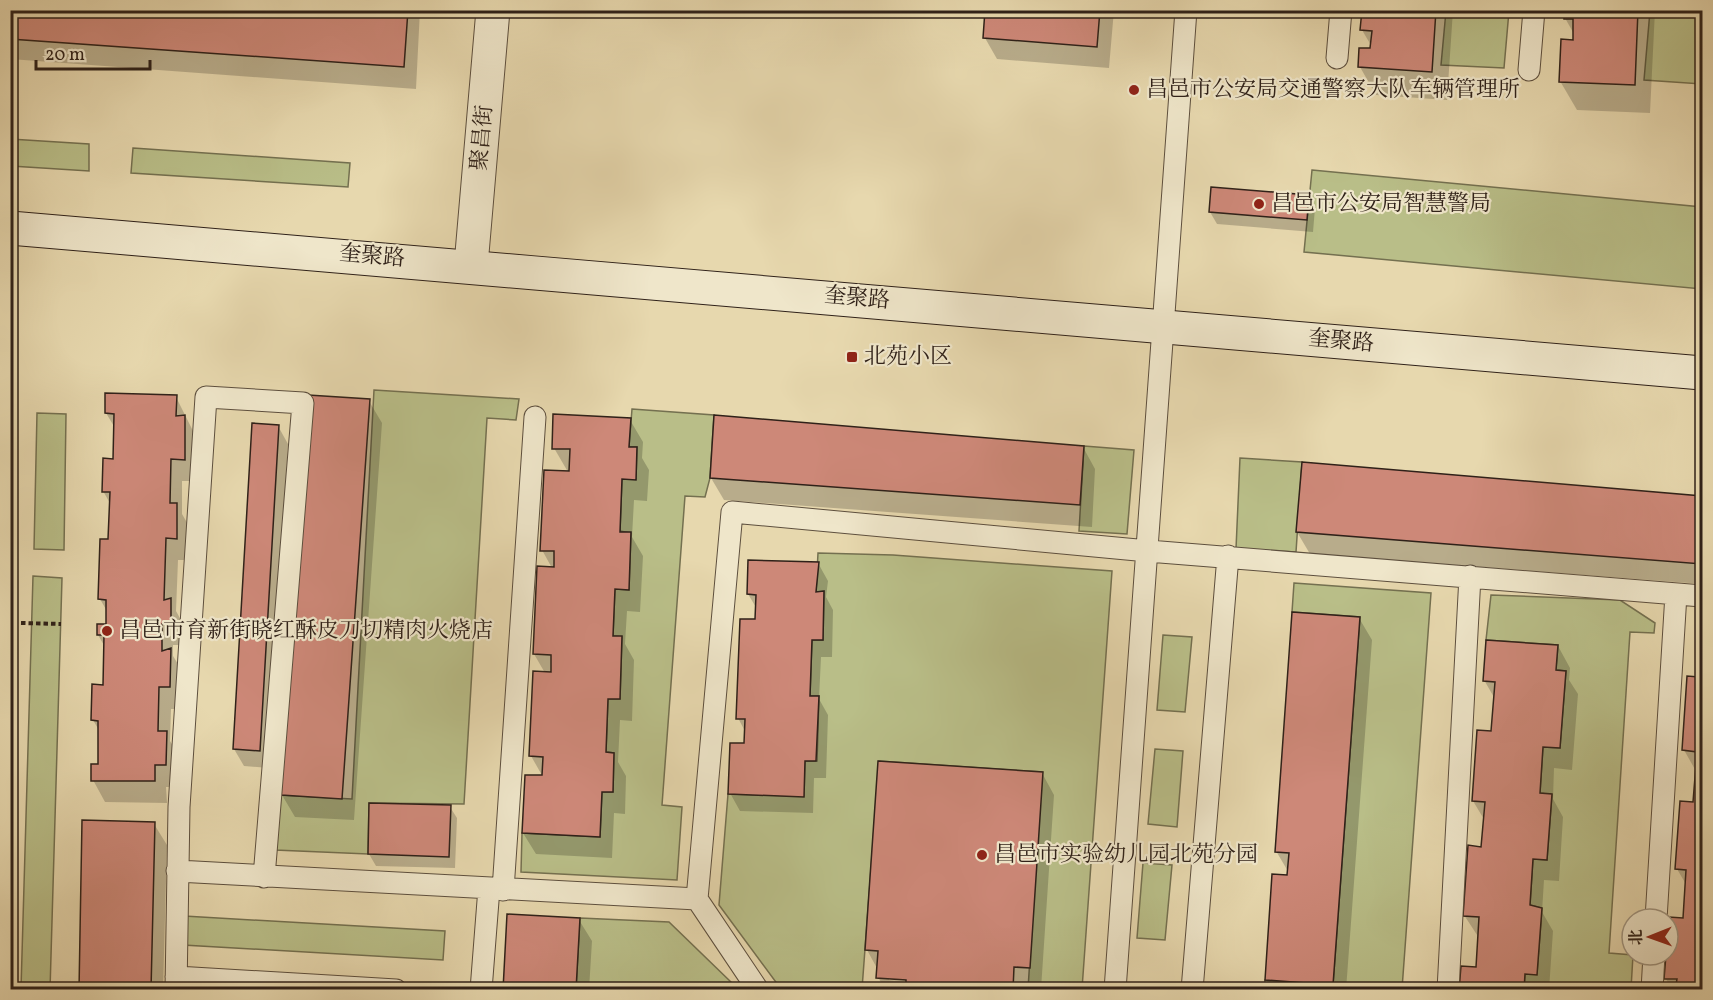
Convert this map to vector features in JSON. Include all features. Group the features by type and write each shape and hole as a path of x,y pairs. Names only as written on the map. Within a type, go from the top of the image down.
{"street":[{"name":"聚昌街","path":"471,265 493,10"},
{"name":"奎聚路","path":"10,228 471,265 1702,373"}],"lane":[{"path":"1115,990 1186,10"},
{"path":"1337,58 1341,10"},
{"path":"1529,70 1534,10"},
{"path":"264,878 303,403 206,397 177,871 176,983 396,990"},
{"path":"481,990 496,889 535,417"},
{"path":"758,990 697,899 732,512 1148,551 1702,596"},
{"path":"1192,990 1227,556"},
{"path":"1448,990 1470,576"},
{"path":"1657,907 1676,594"},
{"path":"177,871 264,878 697,899"},
{"path":"1652,990 1653,967"}],"path":[{"path":"21,623 61,624"}],"green space":[{"path":"1446,11 1509,11 1504,68 1441,65"},
{"path":"1650,11 1702,11 1702,84 1644,80"},
{"path":"10,139 89,144 89,171 11,166"},
{"path":"133,148 350,163 348,187 131,173"},
{"path":"1312,170 1702,207 1702,289 1304,252"},
{"path":"374,390 519,399 516,420 487,418 464,804 369,803 368,854 275,850 281,795 352,799"},
{"path":"632,409 714,415 710,478 705,497 685,496 662,805 682,807 677,880 521,872 522,833 600,837 602,792 613,792 614,753 606,752 608,699 620,699 622,637 613,636 615,589 629,590 631,533 620,531 622,479 636,479 637,447 629,447"},
{"path":"37,413 66,414 64,550 34,549"},
{"path":"1084,446 1134,450 1127,534 1079,531"},
{"path":"1240,458 1302,462 1296,552 1236,549"},
{"path":"818,553 893,555 1112,571 1082,989 1028,989 1042,772 879,761 862,989 781,989 719,905 728,794 804,796 805,761 817,761 819,696 810,696 812,640 823,640 824,591 816,592"},
{"path":"33,576 62,578 50,990 21,989"},
{"path":"1294,583 1431,593 1402,989 1264,990 1265,980 1333,985 1360,617 1292,612"},
{"path":"1491,595 1620,600 1655,623 1654,633 1630,632 1609,953 1620,954 1620,967 1632,967 1631,989 1524,989 1525,974 1537,974 1542,908 1530,905 1533,859 1547,860 1552,795 1540,793 1543,747 1560,748 1566,671 1556,670 1558,645 1486,640"},
{"path":"1163,635 1192,637 1185,712 1157,710"},
{"path":"1155,749 1183,751 1177,827 1148,824"},
{"path":"1143,863 1172,865 1165,940 1137,938"},
{"path":"184,916 445,931 443,960 183,945"},
{"path":"580,918 669,922 733,984 727,990 576,989"}],"building":[{"path":"10,10 408,10 404,67 10,39"},
{"path":"985,10 1100,10 1097,47 983,38"},
{"path":"1362,10 1436,10 1432,72 1358,67 1359,48 1370,48 1372,31 1360,30"},
{"path":"1564,10 1638,10 1635,85 1559,82 1561,39 1573,40 1573,19 1564,19"},
{"name":"昌邑市公安局智慧警局","path":"1211,187 1309,195 1307,220 1209,212"},
{"path":"105,393 177,395 176,416 185,415 185,460 171,459 170,503 177,503 177,539 166,538 164,600 171,598 171,624 162,624 162,651 171,648 170,687 159,687 158,731 167,731 166,765 155,765 155,781 91,781 91,764 98,764 98,721 91,720 92,684 103,685 104,635 97,635 97,624 106,624 106,600 98,599 100,539 108,539 110,492 102,492 103,458 113,459 114,414 105,413"},
{"path":"308,395 370,399 342,799 281,795"},
{"path":"553,414 631,418 629,447 637,447 636,480 622,479 620,532 631,532 629,590 615,589 613,636 622,636 620,699 608,699 606,752 614,753 613,792 602,792 600,837 522,833 525,775 542,775 543,757 529,756 533,671 551,672 551,655 533,654 537,566 554,567 554,551 540,551 544,470 569,471 570,449 552,449"},
{"path":"714,415 1084,446 1080,505 710,478"},
{"path":"252,423 279,425 260,751 233,749"},
{"path":"1302,462 1702,496 1702,564 1296,532"},
{"path":"748,560 819,562 816,592 824,591 823,640 812,640 810,696 819,696 816,761 805,761 804,797 728,794 730,743 744,743 745,719 736,719 740,619 755,619 756,595 747,594"},
{"path":"1292,612 1360,617 1333,985 1265,980 1272,874 1287,875 1289,853 1275,852"},
{"path":"1486,640 1558,645 1556,670 1566,671 1560,748 1543,747 1540,793 1552,794 1547,860 1533,859 1530,905 1542,908 1537,975 1525,974 1524,990 1459,990 1461,966 1476,967 1479,917 1463,916 1468,845 1481,847 1485,802 1472,801 1477,730 1491,731 1495,682 1483,681"},
{"path":"1701,654 1702,990 1675,990 1677,979 1664,979 1665,967 1680,967 1680,918 1683,918 1686,870 1675,869 1680,801 1693,802 1697,752 1682,750 1687,676 1699,677"},
{"path":"878,761 1043,772 1030,968 1014,967 1013,990 906,990 906,980 876,978 878,951 865,950"},
{"path":"369,803 451,805 449,857 368,854"},
{"path":"82,820 155,822 151,990 79,990"},
{"path":"507,914 580,918 576,990 503,990"}],"place":[{"name":"昌邑市公安局交通警察大队车辆管理所","path":"1134,90"},
{"name":"昌邑市公安局智慧警局","path":"1259,204"},
{"name":"北苑小区","path":"852,357"},
{"name":"昌邑市育新街晓红酥皮刀切精肉火烧店","path":"107,631"},
{"name":"昌邑市实验幼儿园北苑分园","path":"982,855"}]}
